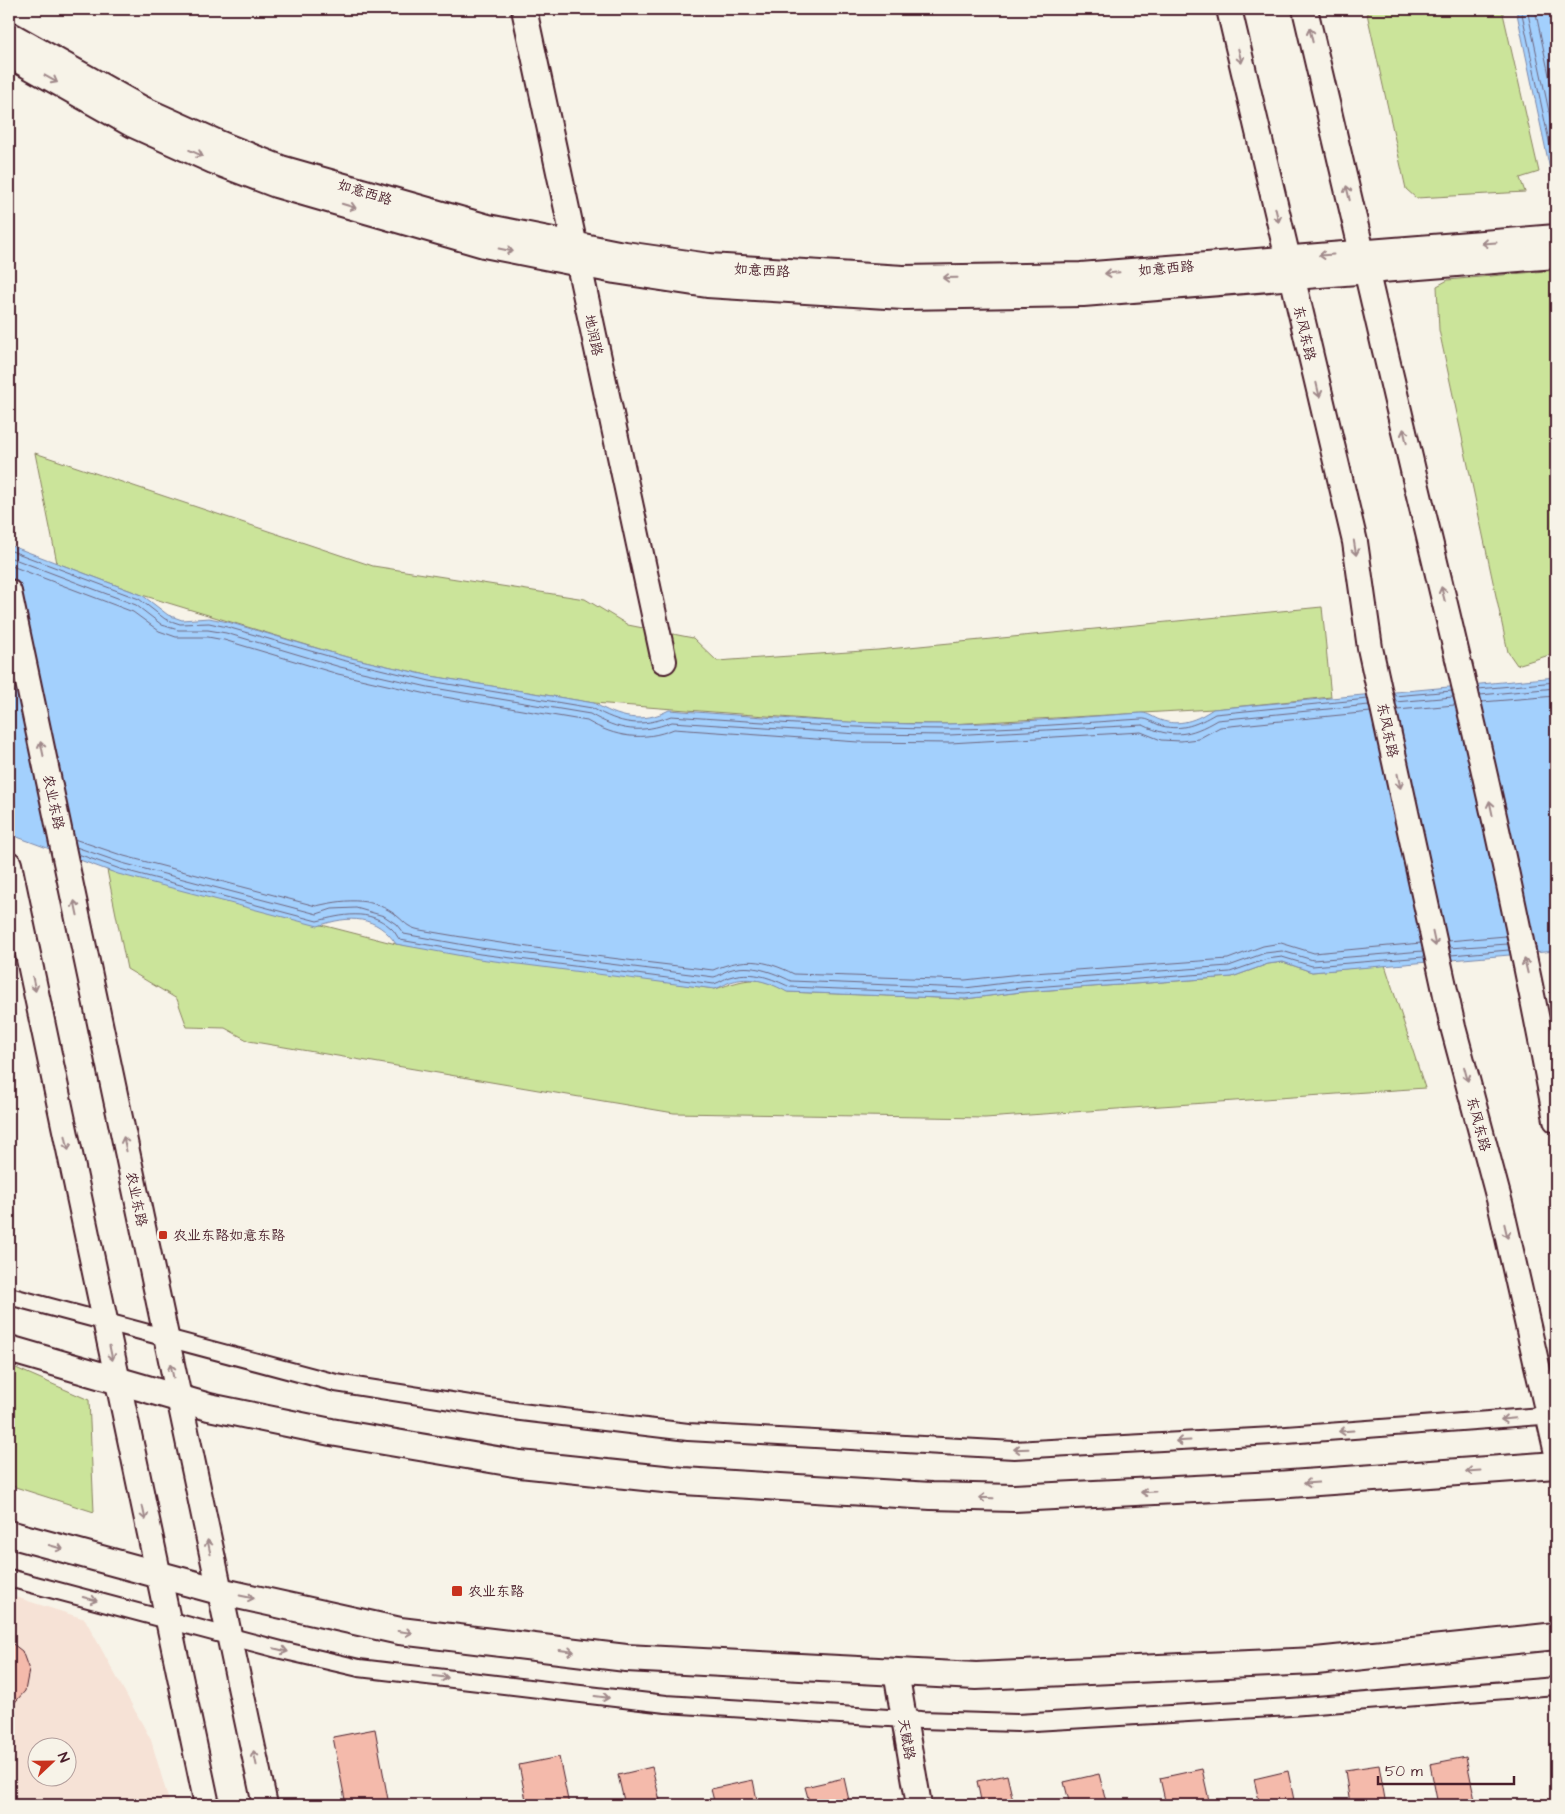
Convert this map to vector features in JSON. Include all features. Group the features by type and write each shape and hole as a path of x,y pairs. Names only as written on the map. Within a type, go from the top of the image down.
{"main road":[{"name":"地润路","path":"524,9 664,661"},
{"name":"东风东路","path":"1229,9 1355,542 1370,648 1454,1027 1553,1415 1556,1449"},
{"path":"1305,9 1455,642 1537,1014 1556,1120"},
{"name":"如意西路","path":"9,34 141,108 220,144 282,168 576,254"},
{"name":"如意西路","path":"9,55 133,125 213,161 276,185 484,245 709,266 903,278 1082,275 1289,267 1548,247"},
{"name":"农业东路","path":"9,592 265,1805"},
{"path":"9,864 116,1380 207,1805"},
{"path":"9,1349 209,1407 330,1432 520,1464 683,1481 932,1496 1014,1498 1276,1485 1556,1465"},
{"path":"9,1534 158,1576 400,1631 626,1658 976,1676 1316,1662 1556,1636"},
{"name":"天赋路","path":"896,1672 919,1805"}],"street":[{"path":"9,1296 336,1383 521,1412 688,1432 1014,1450 1282,1436 1553,1415"},
{"path":"9,1578 228,1636 359,1668 666,1704 1016,1723 1137,1717 1556,1686"}],"shaded area":[{"path":"9,1595 85,1619 151,1740 170,1805 9,1805"}],"green space":[{"path":"1366,9 1502,9 1539,172 1520,178 1525,192 1416,198 1406,189"},
{"path":"1556,270 1556,653 1517,665 1508,652 1439,330 1437,286 1448,280"},
{"path":"35,453 373,566 585,599 628,625 693,638 717,661 878,650 1322,607 1331,697 1213,709 950,724 859,723 594,703 431,676 343,656 142,595 57,563"},
{"path":"107,870 396,944 715,989 752,980 777,986 788,992 965,999 1021,992 1232,977 1268,964 1283,962 1312,972 1385,965 1425,1088 985,1118 674,1113 249,1041 225,1028 187,1027 177,999 127,969"},
{"path":"9,1365 89,1400 94,1512 9,1485"}],"water":[{"path":"1516,9 1556,9 1556,198"},
{"path":"9,545 142,595 168,615 182,620 209,618 228,622 343,656 431,676 594,703 621,715 640,718 650,717 669,710 844,722 949,724 1142,713 1174,723 1194,719 1213,709 1556,677 1556,951 1312,972 1283,962 1268,964 1232,977 1021,992 965,999 787,992 768,983 748,979 731,982 715,989 479,959 396,944 380,927 362,920 341,920 318,926 118,874 9,834"}],"building":[{"path":"9,1641 22,1651 29,1670 25,1691 9,1709"},
{"path":"375,1729 389,1805 346,1805 333,1737"},
{"path":"559,1757 569,1805 527,1805 519,1765"},
{"path":"1466,1757 1476,1805 1438,1805 1430,1764"},
{"path":"1379,1765 1386,1805 1350,1805 1345,1770"},
{"path":"652,1767 661,1805 625,1805 618,1775"},
{"path":"1202,1769 1210,1805 1166,1805 1160,1778"},
{"path":"1288,1771 1295,1805 1260,1805 1254,1779"},
{"path":"1099,1774 1107,1805 1070,1805 1064,1782"},
{"path":"1007,1775 1014,1805 982,1805 977,1781"},
{"path":"844,1778 850,1805 810,1805 805,1787"},
{"path":"753,1780 758,1805 715,1805 711,1789"}],"place":[{"name":"农业东路如意东路","path":"163,1235"},
{"name":"农业东路","path":"457,1591"}]}
